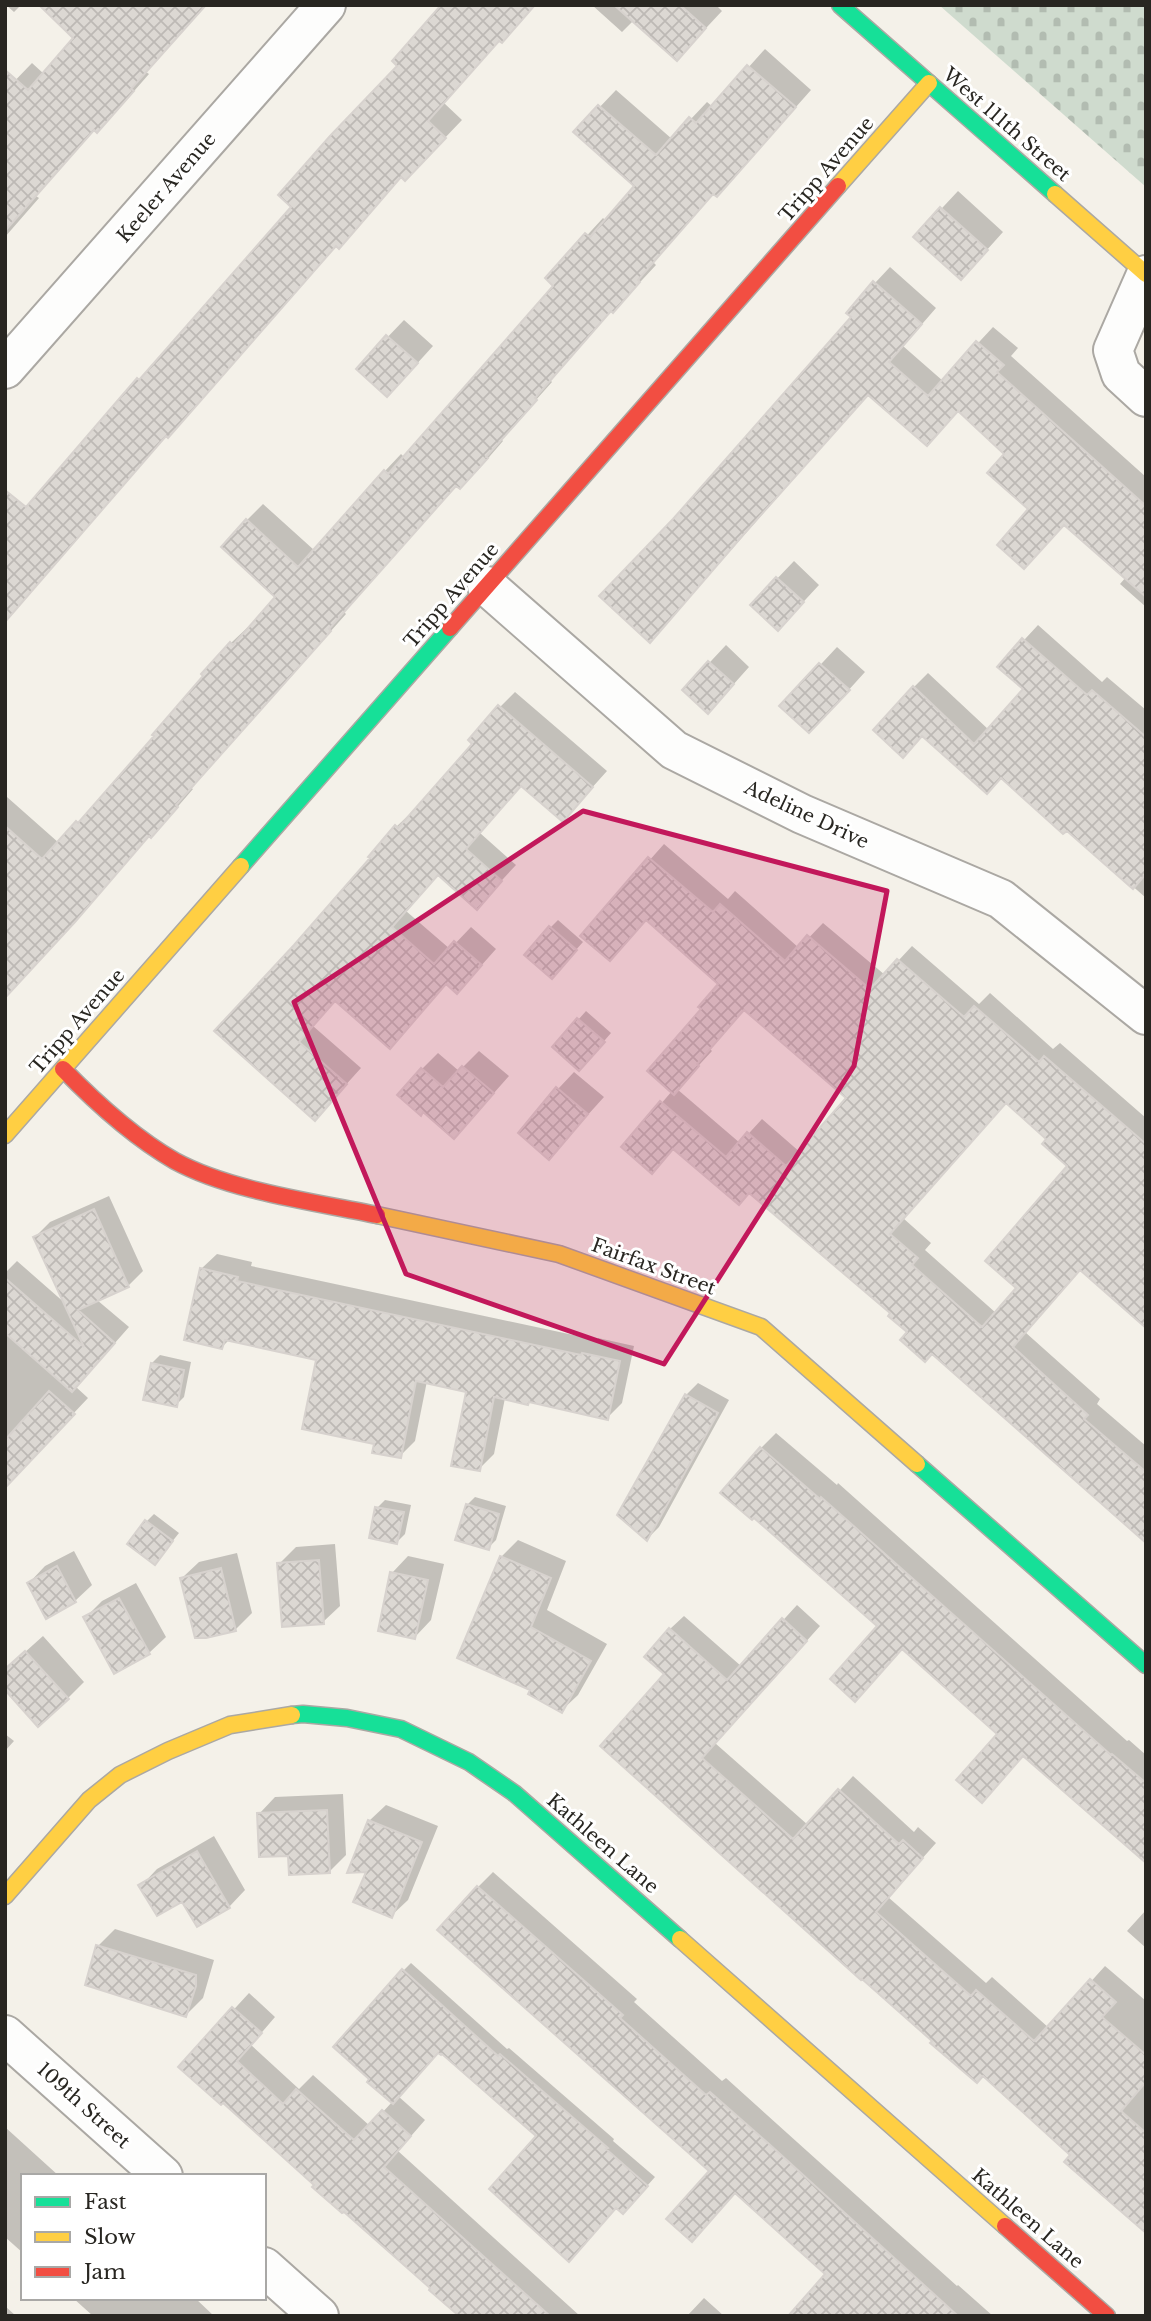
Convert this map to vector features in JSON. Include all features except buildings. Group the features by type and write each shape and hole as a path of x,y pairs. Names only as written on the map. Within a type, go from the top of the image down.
{"street":[{"name":"West 111th Street","path":"840,5 1146,275"},
{"name":"Keeler Avenue","path":"5,369 323,6"},
{"name":"Tripp Avenue","path":"5,1135 929,83"},
{"path":"1146,275 1113,350 1121,374 1146,397"},
{"name":"Adeline Drive","path":"487,586 674,750 802,814 1001,900 1146,1015"},
{"name":"Fairfax Street","path":"63,1069 94,1101 176,1161 229,1183 559,1254 761,1328 1146,1665"},
{"name":"Kathleen Lane","path":"5,1896 89,1800 120,1774 180,1745 230,1725 303,1714 347,1718 401,1729 469,1762 514,1793 1107,2316"},
{"name":"109th Street","path":"5,2035 161,2174"},
{"path":"266,2269 319,2316"}],"highlighted area":[{"path":"583,811 887,891 854,1066 664,1364 406,1274 294,1002"}],"green space":[{"path":"939,5 1146,5 1146,187"}],"traffic: fast":[{"path":"840,5 1055,194"},
{"path":"241,866 450,628"},
{"path":"917,1464 1146,1665"},
{"path":"292,1715 347,1718 401,1729 469,1762 514,1793 680,1939"}],"traffic: slow":[{"path":"838,186 929,83"},
{"path":"1055,194 1146,274"},
{"path":"5,1135 241,866"},
{"path":"377,1215 559,1254 761,1327 917,1464"},
{"path":"5,1896 89,1800 120,1775 230,1725 292,1715"},
{"path":"680,1939 1005,2226"}],"traffic: jam":[{"path":"450,628 838,186"},
{"path":"63,1069 102,1107 159,1152 175,1161 247,1188 377,1215"},
{"path":"1005,2226 1107,2316"}]}
